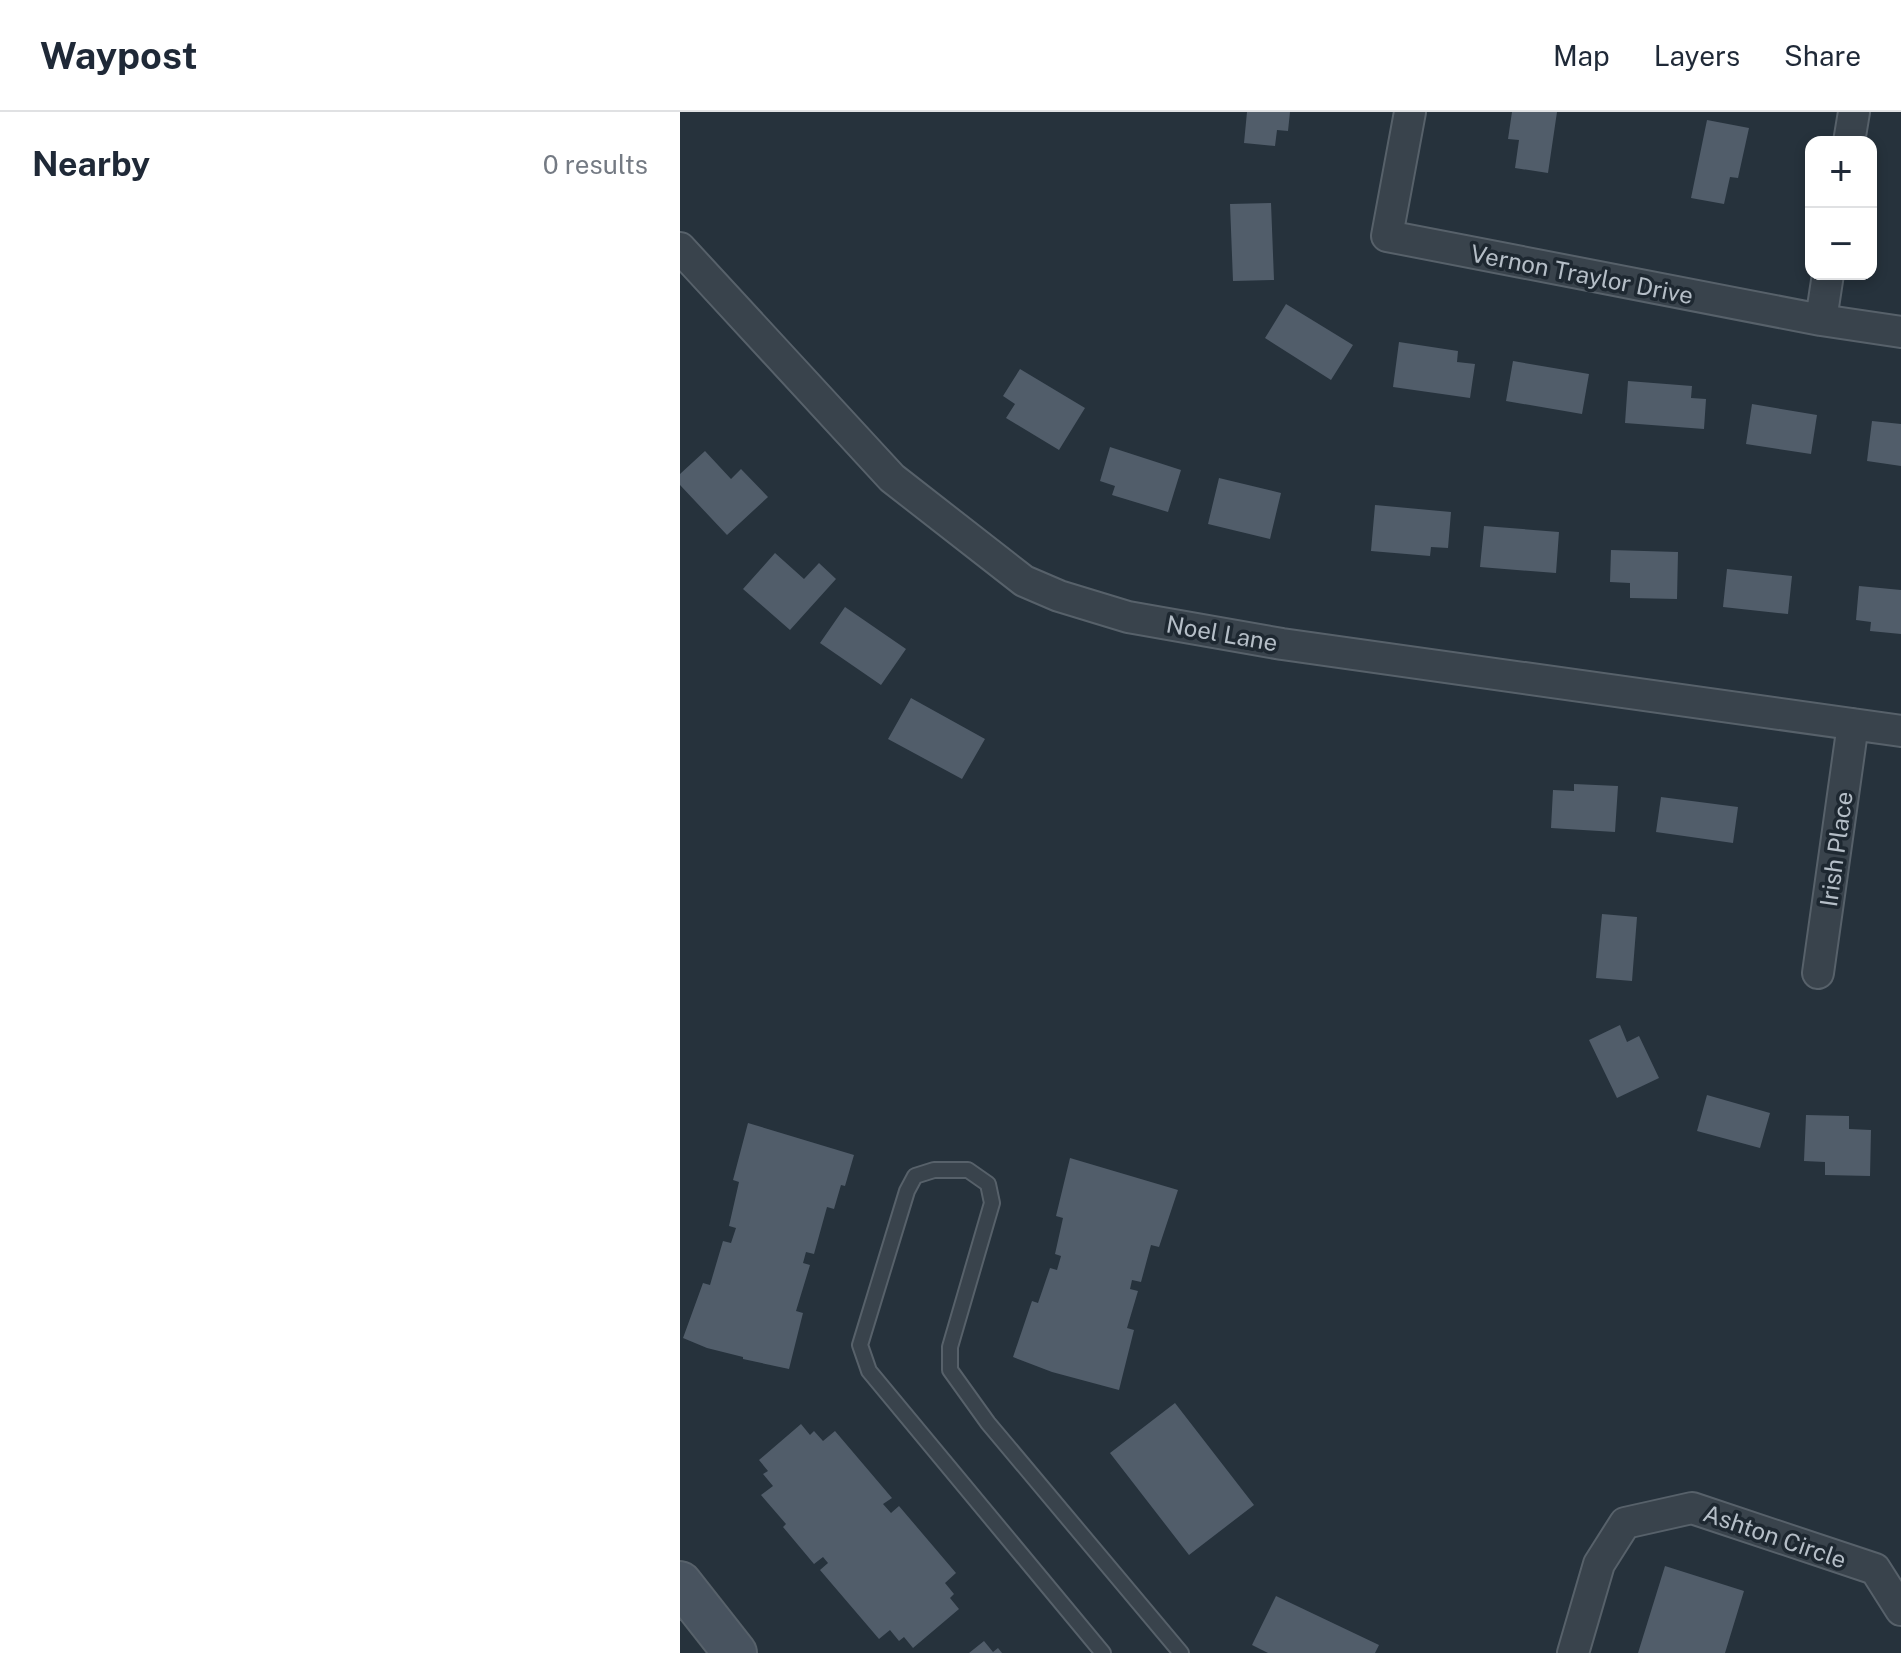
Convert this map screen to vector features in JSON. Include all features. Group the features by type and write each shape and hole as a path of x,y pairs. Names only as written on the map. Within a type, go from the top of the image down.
{"main road":[{"path":"680,1583 735,1653"}],"street":[{"name":"Vernon Traylor Drive","path":"1410,112 1387,236 1821,320 1901,332"},
{"path":"1850,136 1854,112"},
{"name":"Noel Lane","path":"680,248 892,478 1024,581 1059,596 1128,617 1282,644 1901,731"},
{"path":"1821,320 1827,280"},
{"name":"Irish Place","path":"1818,973 1853,724"},
{"name":"Ashton Circle","path":"1573,1653 1599,1564 1625,1523 1692,1508 1875,1569 1901,1610"}],"lane":[{"path":"1103,1653 869,1371 860,1345 907,1191 915,1176 934,1170 968,1170 988,1184 992,1203 950,1347 950,1370 988,1423 1181,1653"}],"building":[{"path":"1247,112 1290,112 1288,131 1277,130 1275,146 1244,143"},
{"path":"1512,112 1557,112 1548,173 1515,168 1519,140 1508,139"},
{"path":"1707,120 1749,128 1738,178 1730,177 1724,204 1691,198"},
{"path":"1271,203 1274,280 1233,281 1230,204"},
{"path":"1286,304 1353,345 1331,380 1265,338"},
{"path":"1399,342 1458,351 1457,362 1475,364 1470,398 1393,387"},
{"path":"1513,361 1589,374 1582,414 1506,401"},
{"path":"1020,369 1085,408 1059,450 1006,418 1015,404 1003,396"},
{"path":"1628,381 1692,386 1691,398 1706,399 1704,429 1625,423"},
{"path":"1752,404 1817,415 1811,454 1746,444"},
{"path":"1872,421 1901,424 1901,466 1867,461"},
{"path":"1110,447 1181,470 1168,512 1112,495 1115,486 1100,481"},
{"path":"705,451 731,479 741,469 768,497 727,535 680,485 680,474"},
{"path":"1219,478 1281,493 1270,539 1208,524"},
{"path":"1375,505 1451,512 1448,548 1431,547 1430,556 1371,551"},
{"path":"1484,526 1559,532 1556,573 1480,567"},
{"path":"1611,550 1678,552 1677,599 1630,598 1630,583 1610,582"},
{"path":"775,553 804,579 819,563 836,579 790,630 743,589"},
{"path":"1727,569 1792,576 1788,614 1723,607"},
{"path":"1859,586 1901,590 1901,634 1870,631 1871,622 1856,620"},
{"path":"845,607 906,649 881,685 820,643"},
{"path":"911,698 985,739 962,779 888,739"},
{"path":"1574,784 1618,786 1615,832 1551,828 1553,790 1574,791"},
{"path":"1661,797 1738,807 1733,843 1656,832"},
{"path":"1602,914 1637,917 1632,981 1596,978"},
{"path":"1620,1025 1627,1042 1639,1036 1659,1078 1617,1098 1589,1040"},
{"path":"1707,1095 1770,1113 1760,1148 1697,1131"},
{"path":"1806,1115 1849,1116 1849,1129 1871,1130 1870,1176 1825,1175 1825,1162 1804,1161"},
{"path":"748,1123 854,1155 834,1209 827,1207 814,1254 806,1252 803,1263 810,1265 796,1311 803,1313 789,1369 743,1359 683,1338 703,1283 710,1285 723,1241 731,1243 736,1228 729,1226 739,1182 733,1180"},
{"path":"1070,1158 1178,1190 1159,1247 1151,1245 1141,1282 1132,1280 1130,1289 1138,1291 1127,1328 1134,1330 1119,1390 1052,1372 1013,1357 1032,1301 1038,1303 1050,1268 1057,1270 1061,1256 1055,1254 1063,1218 1056,1216"},
{"path":"1175,1403 1254,1505 1189,1555 1110,1453"},
{"path":"801,1424 810,1435 814,1431 823,1441 835,1431 892,1498 883,1504 891,1513 899,1506 956,1573 945,1583 954,1594 950,1598 959,1609 913,1648 904,1637 899,1641 890,1630 879,1639 820,1570 828,1563 823,1557 814,1564 761,1495 773,1486 763,1474 768,1471 759,1460"},
{"path":"1665,1566 1744,1591 1725,1653 1638,1653"},
{"path":"1276,1596 1379,1645 1375,1653 1268,1653 1252,1645"},
{"path":"984,1641 993,1652 998,1648 1002,1653 969,1653"}]}
